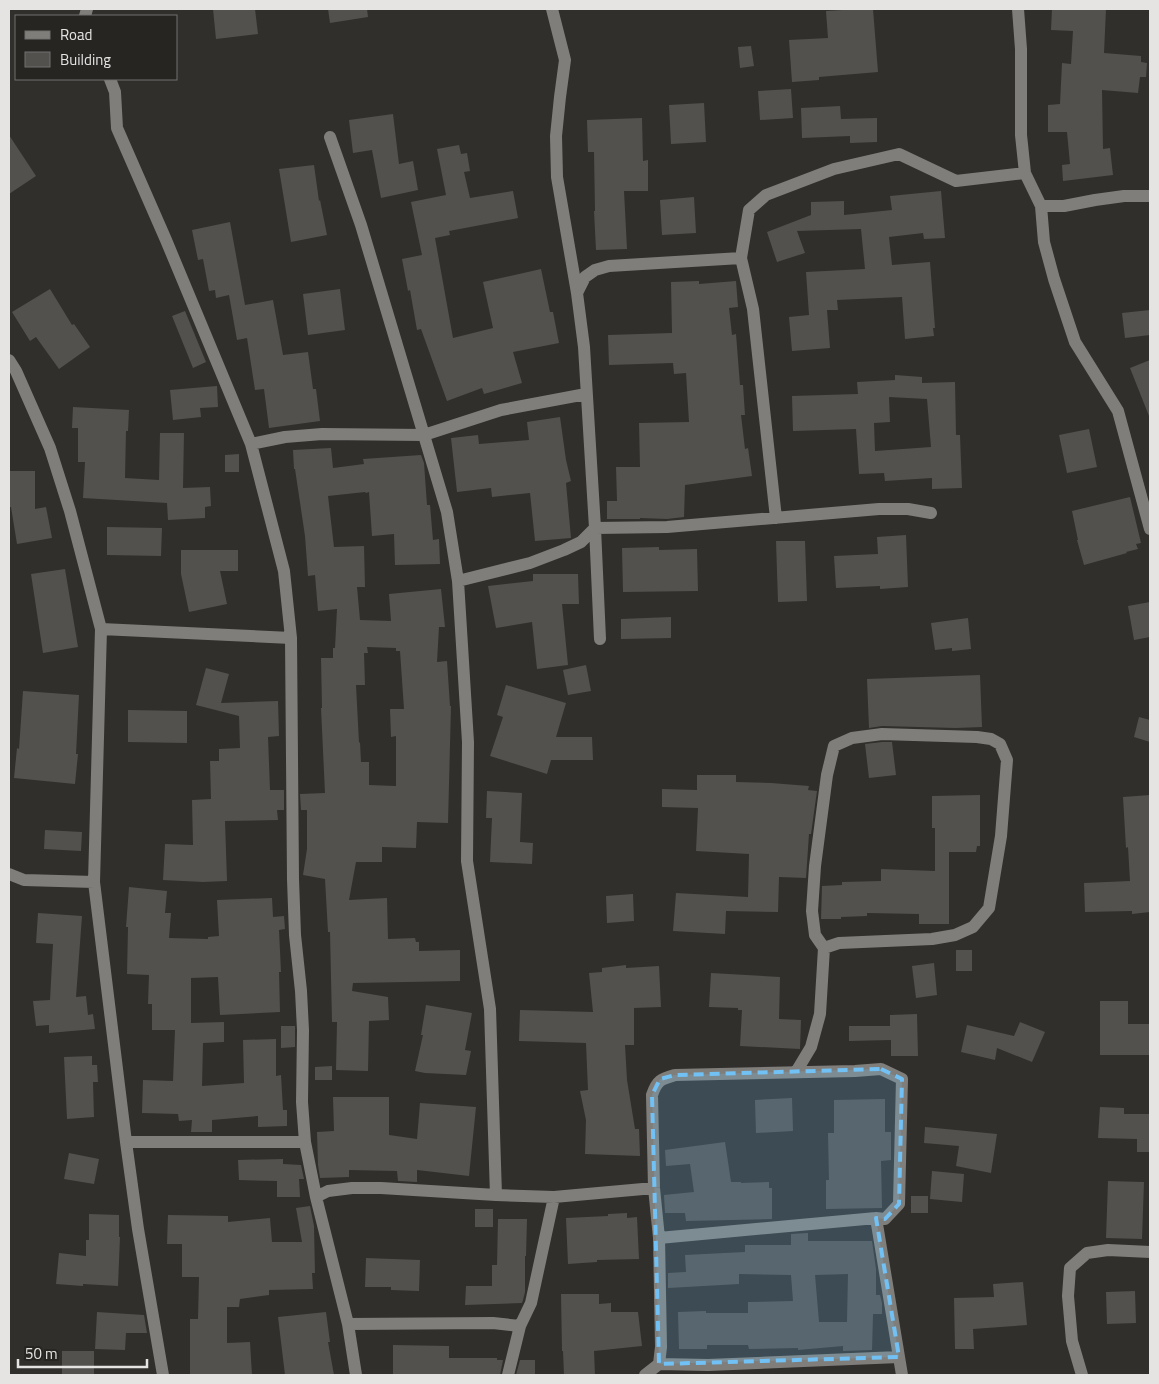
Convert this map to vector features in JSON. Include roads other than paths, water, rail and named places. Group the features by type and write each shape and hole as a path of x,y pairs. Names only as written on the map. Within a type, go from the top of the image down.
{"street":[{"path":"552,9 565,60 556,136 557,177 584,346 600,639"},
{"path":"1018,9 1021,49 1021,135 1025,173 1041,206 1044,242 1075,342 1118,411 1150,529"},
{"path":"110,80 115,92 117,128 170,249 251,444 284,571 291,638 293,879 295,935 303,1030 302,1102 305,1142 316,1197 348,1324 356,1375"},
{"path":"330,137 362,225 447,512 458,581 468,742 467,861 490,1009 496,1196"},
{"path":"776,518 753,309 741,258 749,210 766,195 834,169 899,154 956,181 1025,173"},
{"path":"1041,206 1064,206 1115,197 1150,196"},
{"path":"577,293 585,278 595,270 609,266 741,258"},
{"path":"9,360 16,371 50,448 70,512 101,629 94,882 138,1229 163,1375"},
{"path":"251,444 286,437 322,434 424,435 501,410 586,394"},
{"path":"458,581 530,562 564,550 581,542 595,528 667,527 879,509 908,509 931,513"},
{"path":"101,629 291,638"},
{"path":"796,1072 811,1047 820,1014 824,948 815,935 812,911 815,866 827,775 834,746 852,738 882,734 977,736 991,739 1000,744 1007,760 1001,836 989,908 974,927 955,935 932,939 839,944 824,948"},
{"path":"9,874 24,880 94,882"},
{"path":"659,1238 876,1218 886,1219 899,1204 902,1079 881,1069 675,1075 660,1079 652,1095 654,1188 659,1238 661,1347 659,1364"},
{"path":"126,1142 305,1142"},
{"path":"316,1197 328,1191 352,1188 380,1188 496,1196 554,1197 654,1188"},
{"path":"508,1375 520,1326 531,1303 554,1197"},
{"path":"876,1218 902,1375"},
{"path":"1082,1375 1072,1341 1068,1296 1070,1268 1087,1253 1108,1250 1150,1252"},
{"path":"348,1324 493,1323 520,1326"},
{"path":"645,1375 659,1364 899,1357"}]}
